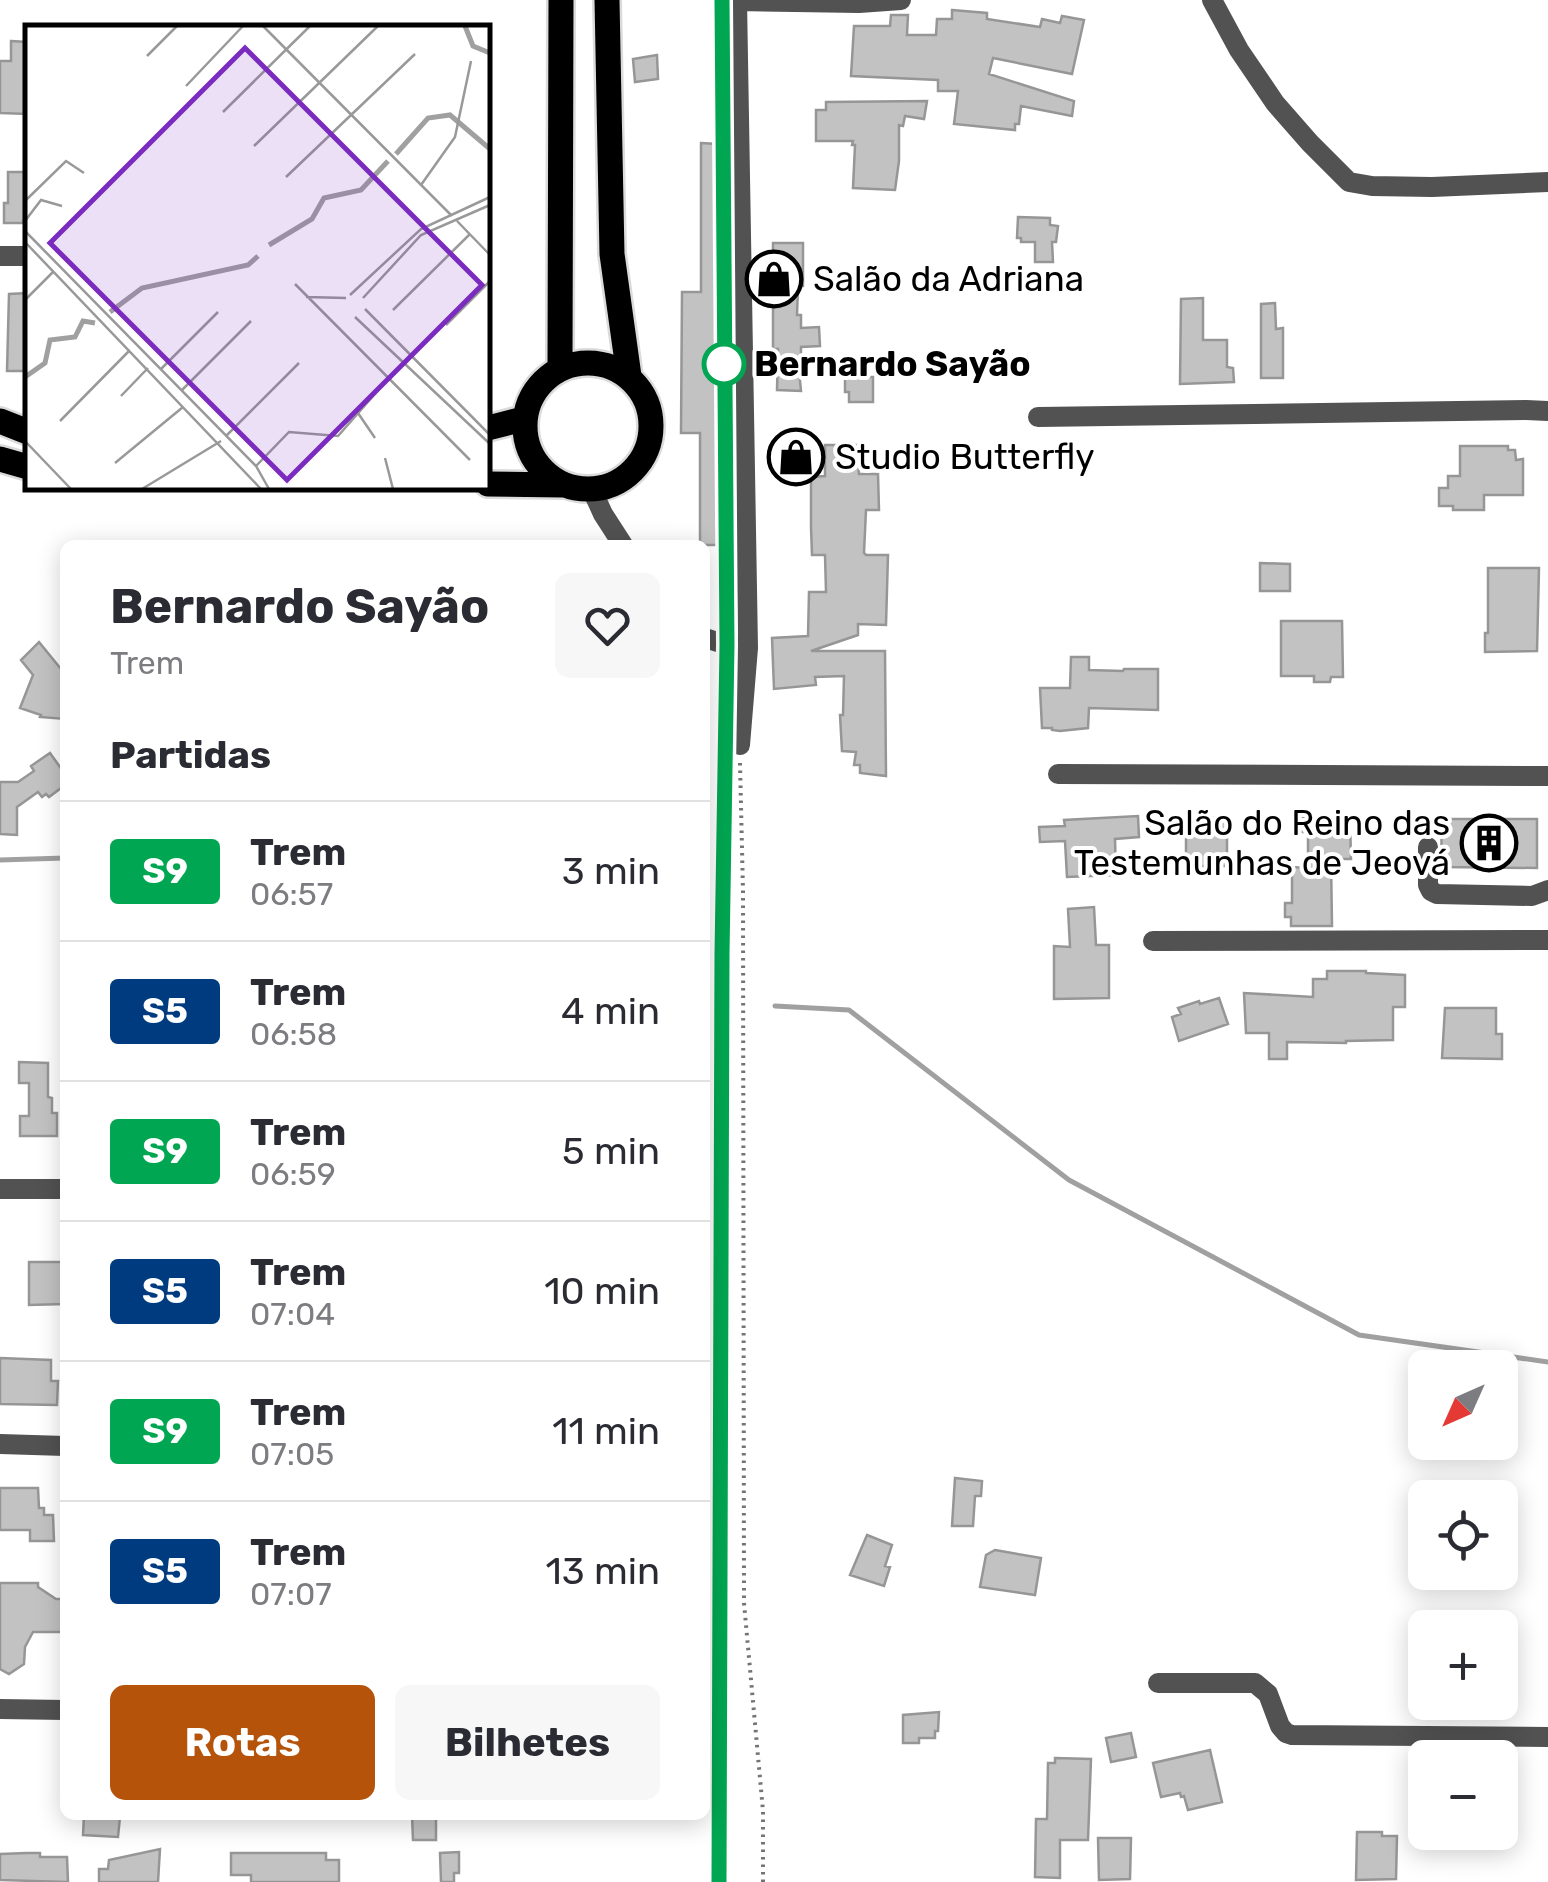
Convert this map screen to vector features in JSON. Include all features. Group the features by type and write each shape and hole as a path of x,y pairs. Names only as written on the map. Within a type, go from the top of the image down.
{"main road":[{"path":"560,366 561,0"},
{"path":"607,0 612,254 629,376"},
{"path":"490,484 563,485 592,490 621,481 643,460 652,431 648,400 629,376 596,361 560,366 534,388 523,420 527,446 541,470 563,485"},
{"path":"490,428 523,420"},
{"path":"0,421 25,431"},
{"path":"0,459 25,465"}],"street":[{"path":"740,745 748,648 737,0 901,0"},
{"path":"1212,0 1238,50 1275,104 1350,182 1432,186 1548,182"},
{"path":"1038,417 1548,412"},
{"path":"592,490 619,540"},
{"path":"710,640 748,648"},
{"path":"1058,774 1548,776"},
{"path":"1428,847 1428,886 1438,894 1532,896 1548,890"},
{"path":"1153,941 1548,940"},
{"path":"0,1189 60,1189"},
{"path":"0,1444 60,1446"},
{"path":"1158,1683 1255,1683 1268,1694 1280,1726 1292,1735 1548,1737"},
{"path":"0,1710 60,1710"}],"path":[{"path":"740,745 744,1603 763,1811 763,1882"}],"building":[{"path":"952,10 987,13 987,19 1040,27 1042,19 1060,23 1062,16 1084,20 1072,74 993,58 989,74 1074,101 1072,116 1021,106 1015,130 954,124 958,91 938,91 938,80 851,76 854,26 890,26 891,15 908,15 907,35 936,35 937,19 952,19"},
{"path":"11,41 25,42 25,114 0,113 0,61 11,61"},
{"path":"657,55 658,79 635,82 633,59"},
{"path":"927,101 924,119 905,116 903,126 899,125 895,190 853,188 853,141 816,141 816,110 826,110 826,102"},
{"path":"701,143 717,144 717,545 700,540 700,433 681,433 682,292 701,292"},
{"path":"8,172 25,172 23,223 4,223 4,203 8,203"},
{"path":"1018,217 1050,218 1050,225 1058,226 1056,242 1052,242 1053,262 1035,262 1035,242 1021,242 1017,238"},
{"path":"773,243 803,243 803,286 798,287 797,315 801,315 801,328 819,327 820,346 801,347 801,391 777,390"},
{"path":"25,293 25,371 7,371 9,294"},
{"path":"1203,298 1203,340 1227,340 1227,367 1233,368 1234,382 1180,384 1181,299"},
{"path":"1275,303 1276,329 1283,328 1283,378 1261,378 1261,304"},
{"path":"845,377 873,377 873,402 849,402"},
{"path":"825,445 857,445 859,474 878,474 879,510 866,510 864,553 888,555 886,625 858,624 858,635 811,651 885,651 886,776 860,773 860,765 854,765 856,752 842,751 844,676 815,677 816,685 774,689 772,638 808,636 809,592 826,592 825,555 812,555 811,527 811,477 825,476"},
{"path":"1460,446 1508,446 1508,450 1515,450 1516,460 1523,459 1523,495 1484,495 1484,510 1439,506 1439,488 1448,488 1448,476 1460,476"},
{"path":"1260,563 1290,564 1290,591 1260,591"},
{"path":"1488,568 1539,568 1537,651 1485,652"},
{"path":"1281,621 1342,621 1343,677 1314,682 1314,676 1281,676"},
{"path":"39,642 60,668 60,719 40,717 20,708 33,675 21,660"},
{"path":"1071,657 1089,657 1089,670 1158,669 1158,710 1089,708 1088,728 1042,728 1040,688 1070,688"},
{"path":"50,753 60,767 60,789 49,797 38,792 17,807 17,835 0,834 0,782 18,782 34,771 31,766"},
{"path":"1138,816 1139,837 1115,839 1116,875 1067,877 1065,841 1040,842 1039,827 1065,826 1064,820"},
{"path":"1296,817 1350,819 1351,859 1331,859 1332,926 1291,926 1291,917 1285,917 1285,903 1292,903 1292,867 1308,868 1308,832 1296,832"},
{"path":"1186,818 1227,818 1227,866 1186,866"},
{"name":"Salão do Reino das Testemunhas de Jeová","path":"1441,819 1537,819 1537,868 1442,867"},
{"path":"1094,907 1096,945 1109,945 1109,998 1054,999 1054,946 1070,947 1068,909"},
{"path":"1327,971 1405,975 1405,1007 1393,1007 1393,1040 1287,1042 1287,1059 1269,1059 1269,1033 1246,1033 1244,993 1313,997 1313,979 1327,979"},
{"path":"1219,998 1228,1024 1179,1041 1172,1017 1181,1014 1178,1008"},
{"path":"1445,1008 1496,1008 1496,1034 1502,1034 1502,1059 1442,1058"},
{"path":"19,1062 48,1063 48,1097 52,1098 52,1113 57,1113 57,1136 20,1136 20,1116 29,1116 29,1083 19,1083"},
{"path":"29,1262 60,1262 60,1304 29,1305"},
{"path":"0,1358 51,1360 51,1381 58,1381 57,1405 0,1404"},
{"path":"955,1478 982,1481 981,1496 975,1496 973,1526 952,1526"},
{"path":"0,1488 38,1488 39,1508 44,1508 44,1515 53,1515 54,1541 30,1541 30,1530 0,1530"},
{"path":"867,1535 892,1545 884,1586 850,1575"},
{"path":"995,1550 1041,1558 1035,1595 980,1587 986,1555"},
{"path":"0,1583 38,1583 38,1587 60,1599 60,1632 33,1632 25,1647 24,1664 9,1674 0,1669"},
{"path":"939,1712 935,1738 903,1743 903,1715"},
{"path":"1131,1733 1136,1757 1111,1762 1106,1738"},
{"path":"1210,1750 1222,1802 1188,1810 1180,1793 1161,1797 1153,1763"},
{"path":"1055,1758 1091,1759 1088,1840 1060,1840 1060,1878 1035,1877 1036,1819 1047,1819 1048,1763 1055,1763"},
{"path":"84,1820 120,1820 118,1837 83,1835"},
{"path":"412,1820 436,1820 436,1840 413,1840"},
{"path":"1357,1832 1397,1836 1396,1879 1356,1880"},
{"path":"1098,1838 1131,1838 1130,1879 1099,1880"},
{"path":"160,1849 158,1882 99,1882 99,1869 108,1869 109,1860"},
{"path":"459,1852 459,1873 454,1873 454,1882 441,1882 440,1853"},
{"path":"40,1853 40,1857 67,1857 68,1882 0,1880 0,1854"},
{"path":"231,1853 326,1853 326,1860 339,1860 339,1882 251,1882 251,1875 231,1875"}],"waterway":[{"path":"0,860 60,858"},
{"path":"775,1006 849,1010 1069,1180 1359,1335 1548,1362"}],"railway":[{"path":"719,1882 722,954 727,645 722,0"}],"train":[{"name":"S9","path":"719,1882 722,954 727,645 722,0"}],"place":[{"name":"Salão da Adriana","path":"774,279"},
{"name":"Bernardo Sayão","path":"724,364"},
{"name":"Studio Butterfly","path":"796,457"},
{"name":"Salão do Reino das Testemunhas de Jeová","path":"1489,843"}]}
